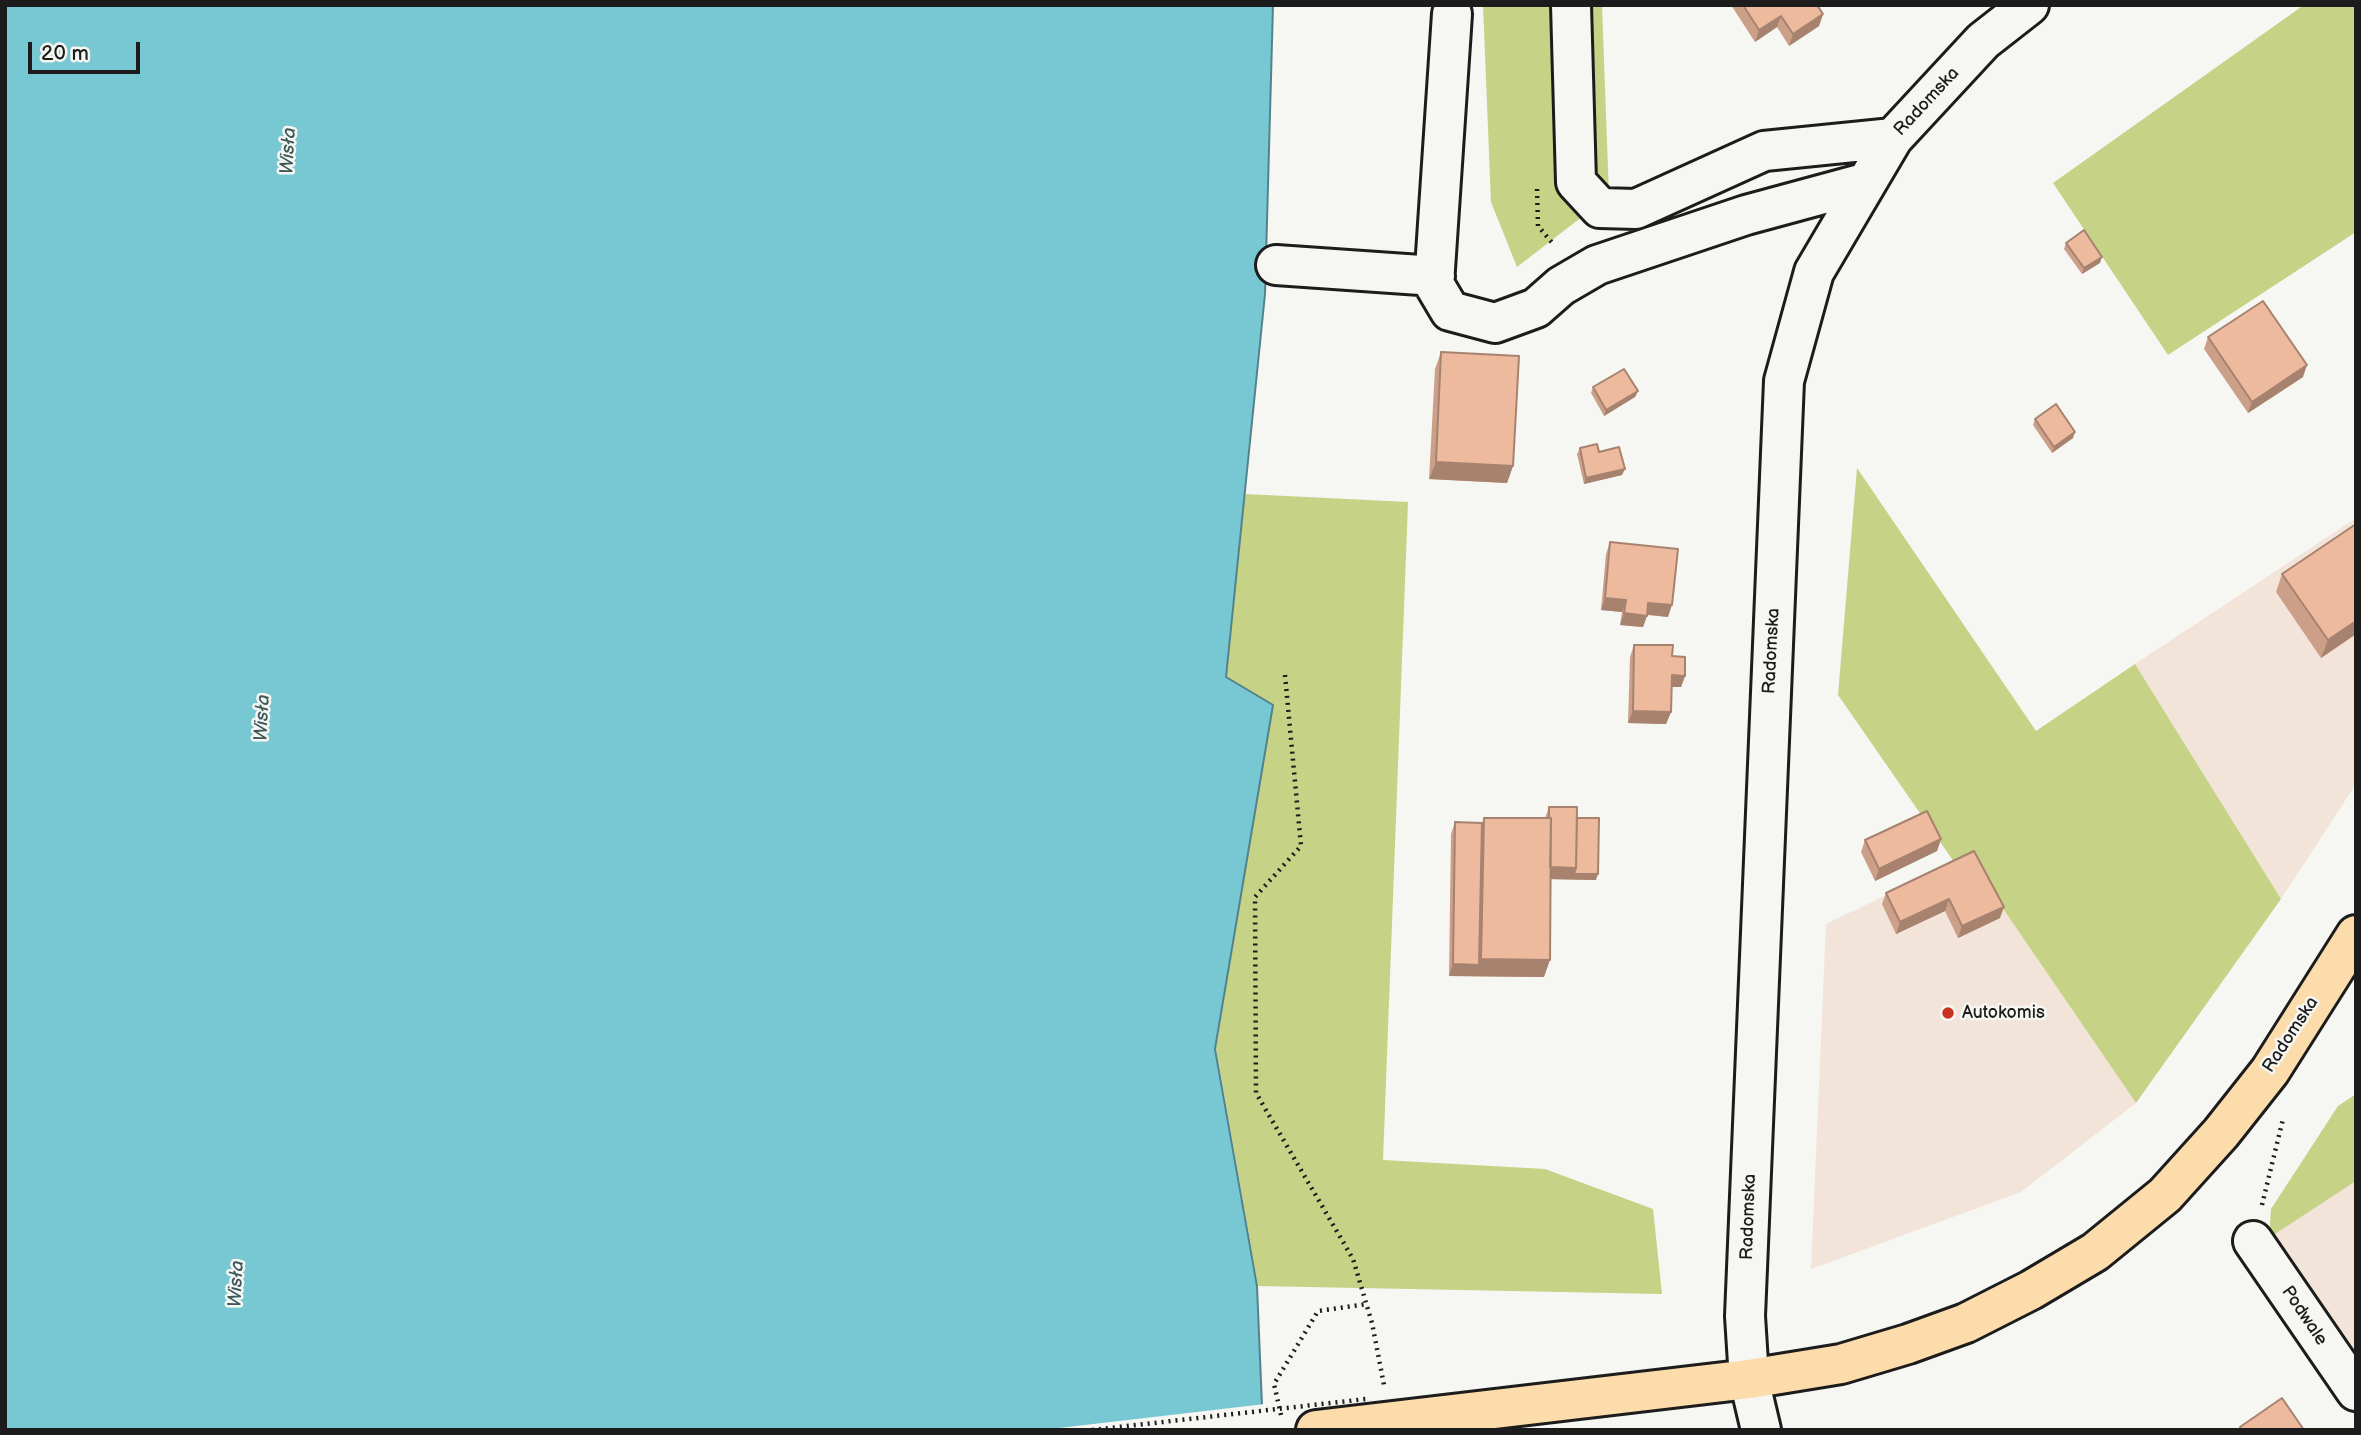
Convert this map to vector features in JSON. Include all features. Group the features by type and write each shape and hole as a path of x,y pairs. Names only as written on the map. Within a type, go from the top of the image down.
{"main road":[{"name":"Radomska","path":"1299,1424 1374,1406 1749,1379 1840,1364 1908,1345 1966,1322 2031,1290 2095,1252 2165,1195 2221,1133 2270,1071 2356,935"}],"street":[{"path":"1570,5 1576,182 1600,208 1636,209 1764,151 1893,138"},
{"name":"Radomska","path":"1749,1379 1745,1316 1784,381 1814,272 1864,183 1893,138 1983,41 2029,5"},
{"path":"1452,14 1434,284 1450,311 1494,323 1536,308 1561,286 1597,265 1745,215 1864,183"},
{"path":"1276,265 1435,276"},
{"name":"Podwale","path":"2253,1241 2356,1391"},
{"path":"1749,1379 1761,1430"}],"path":[{"path":"1092,1430 1374,1406 1367,1304 1353,1259 1256,1093 1255,897 1301,846 1285,675"},
{"path":"2253,1241 2283,1120"},
{"path":"1299,1424 1274,1384 1318,1311 1367,1304"}],"shaded area":[{"path":"2356,518 2356,784 2281,899 2135,664"},
{"name":"Autokomis","path":"1967,856 2136,1103 2021,1192 1811,1269 1826,924"},
{"path":"2356,1181 2356,1351 2347,1357 2269,1238"}],"green space":[{"path":"1483,5 1602,5 1609,196 1517,267 1491,202"},
{"path":"2304,5 2356,5 2356,232 2168,355 2053,183"},
{"path":"1857,468 2036,731 2135,664 2281,899 2136,1103 1967,856 1954,862 1838,695"},
{"path":"1245,494 1408,502 1383,1160 1545,1169 1653,1209 1662,1294 1258,1286 1216,1048 1273,705 1226,677"},
{"path":"2356,1094 2356,1181 2269,1238 2271,1209 2338,1106"}],"water":[{"name":"Wisła","path":"5,5 1273,5 1265,294 1226,677 1273,705 1215,1049 1257,1286 1263,1430 5,1430"}],"pier":[{"path":"1265,1404 1266,1430 1042,1430"}],"building":[{"path":"1743,5 1817,5 1823,14 1793,34 1781,16 1759,30"},
{"path":"2084,230 2102,257 2084,268 2066,243"},
{"path":"2263,301 2307,365 2252,402 2208,337"},
{"path":"1441,352 1519,356 1513,466 1436,462"},
{"path":"1624,369 1638,391 1606,410 1593,387"},
{"path":"2056,404 2075,432 2054,447 2035,419"},
{"path":"1597,444 1599,452 1619,447 1625,469 1586,478 1580,448"},
{"path":"2356,524 2356,621 2328,640 2282,574"},
{"path":"1610,542 1678,549 1672,605 1648,603 1647,616 1624,613 1626,600 1605,598"},
{"path":"1634,645 1673,645 1672,656 1685,657 1685,676 1672,675 1671,712 1633,711"},
{"path":"1549,807 1577,807 1576,868 1550,867"},
{"path":"1927,811 1941,839 1879,869 1865,840"},
{"path":"1484,818 1551,818 1550,960 1481,959"},
{"path":"1577,818 1599,818 1598,874 1574,874"},
{"path":"1455,822 1482,823 1479,965 1453,964"},
{"path":"1974,851 2004,907 1962,926 1949,899 1900,922 1886,893"},
{"path":"2282,1398 2304,1430 2242,1430 2240,1427"}],"place":[{"name":"Autokomis","path":"1948,1013"}]}
